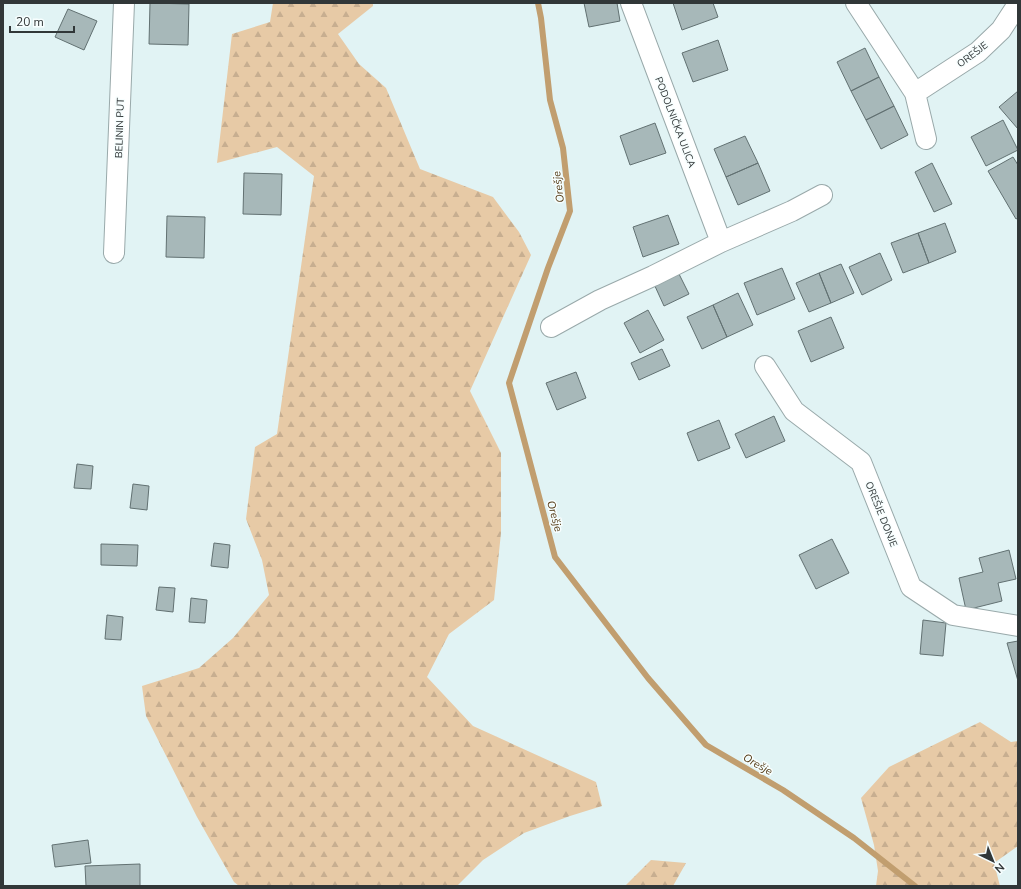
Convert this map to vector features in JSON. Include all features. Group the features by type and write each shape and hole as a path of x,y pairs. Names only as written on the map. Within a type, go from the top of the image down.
{"street":[{"name":"BELININ PUT","path":"114,253 124,3"},
{"name":"PODOLNIČKA ULICA","path":"631,3 721,242"},
{"path":"856,3 915,94 926,139"},
{"name":"OREŠJE","path":"915,94 978,52 1001,30 1018,4"},
{"path":"551,327 600,300 721,242 792,211 822,195"},
{"name":"OREŠJE DONJE","path":"765,366 794,411 861,462 911,586 953,615 1018,626"}],"green space":[{"path":"273,3 373,3 373,6 338,34 359,64 386,88 420,169 493,197 519,232 531,255 470,391 501,453 501,533 494,600 449,634 427,677 473,726 596,782 602,806 524,833 483,860 457,886 239,886 234,882 197,817 146,716 142,686 199,668 233,638 269,595 262,560 246,519 255,447 277,434 314,176 277,147 217,163 232,34 270,22"},
{"path":"980,722 1011,742 1018,741 1018,846 994,863 1000,886 876,886 878,871 874,845 861,798 889,767"},
{"path":"651,860 686,863 673,886 625,886"}],"building":[{"path":"150,3 189,4 188,45 149,44"},
{"path":"584,3 617,3 620,21 589,27"},
{"path":"673,3 713,3 718,17 682,30"},
{"path":"68,9 97,21 84,50 55,37"},
{"path":"718,40 728,70 693,82 682,53"},
{"path":"865,48 879,77 851,91 837,62"},
{"path":"879,77 894,106 866,120 851,91"},
{"path":"1018,91 1018,129 999,107"},
{"path":"894,106 908,135 881,149 866,120"},
{"path":"1003,120 1018,150 986,166 971,137"},
{"path":"655,123 666,153 630,165 620,136"},
{"path":"745,136 758,163 726,177 714,149"},
{"path":"1013,157 1018,165 1018,218 1016,219 988,171"},
{"path":"758,163 770,191 738,205 726,177"},
{"path":"932,163 952,204 934,212 915,172"},
{"path":"244,173 282,174 281,215 243,214"},
{"path":"668,215 679,244 643,257 633,227"},
{"path":"167,216 205,217 204,258 166,257"},
{"path":"945,223 956,252 929,263 918,233"},
{"path":"918,233 929,263 903,273 891,243"},
{"path":"880,253 892,280 862,295 849,267"},
{"path":"841,264 854,293 831,303 819,273"},
{"path":"782,268 795,299 757,315 744,283"},
{"path":"678,272 689,294 664,306 654,284"},
{"path":"819,273 831,303 809,312 796,283"},
{"path":"738,293 753,325 727,337 713,305"},
{"path":"713,305 727,337 702,349 687,317"},
{"path":"648,310 664,340 640,353 624,323"},
{"path":"831,317 844,348 811,362 798,331"},
{"path":"662,349 670,366 639,380 631,363"},
{"path":"576,372 586,398 557,410 546,383"},
{"path":"774,416 785,441 746,458 735,434"},
{"path":"719,420 730,448 698,461 687,433"},
{"path":"77,464 93,466 91,489 74,488"},
{"path":"133,484 149,486 147,510 130,508"},
{"path":"832,539 849,573 816,589 799,555"},
{"path":"214,543 230,545 228,568 211,566"},
{"path":"101,544 138,545 137,566 101,565"},
{"path":"1009,550 1016,579 998,583 1002,601 966,610 959,578 983,572 979,558"},
{"path":"159,587 175,588 173,612 156,610"},
{"path":"191,598 207,600 205,623 189,622"},
{"path":"107,615 123,617 121,640 105,639"},
{"path":"923,620 946,623 943,656 920,654"},
{"path":"1018,641 1018,681 1007,643"},
{"path":"88,840 91,863 55,867 52,845"},
{"path":"140,864 140,886 86,886 85,866"}],"waterway":[{"name":"Orešje","path":"538,3 550,100 563,148 570,211 548,268 509,383 555,557 648,678 706,745 783,790 854,838 915,886"}]}
